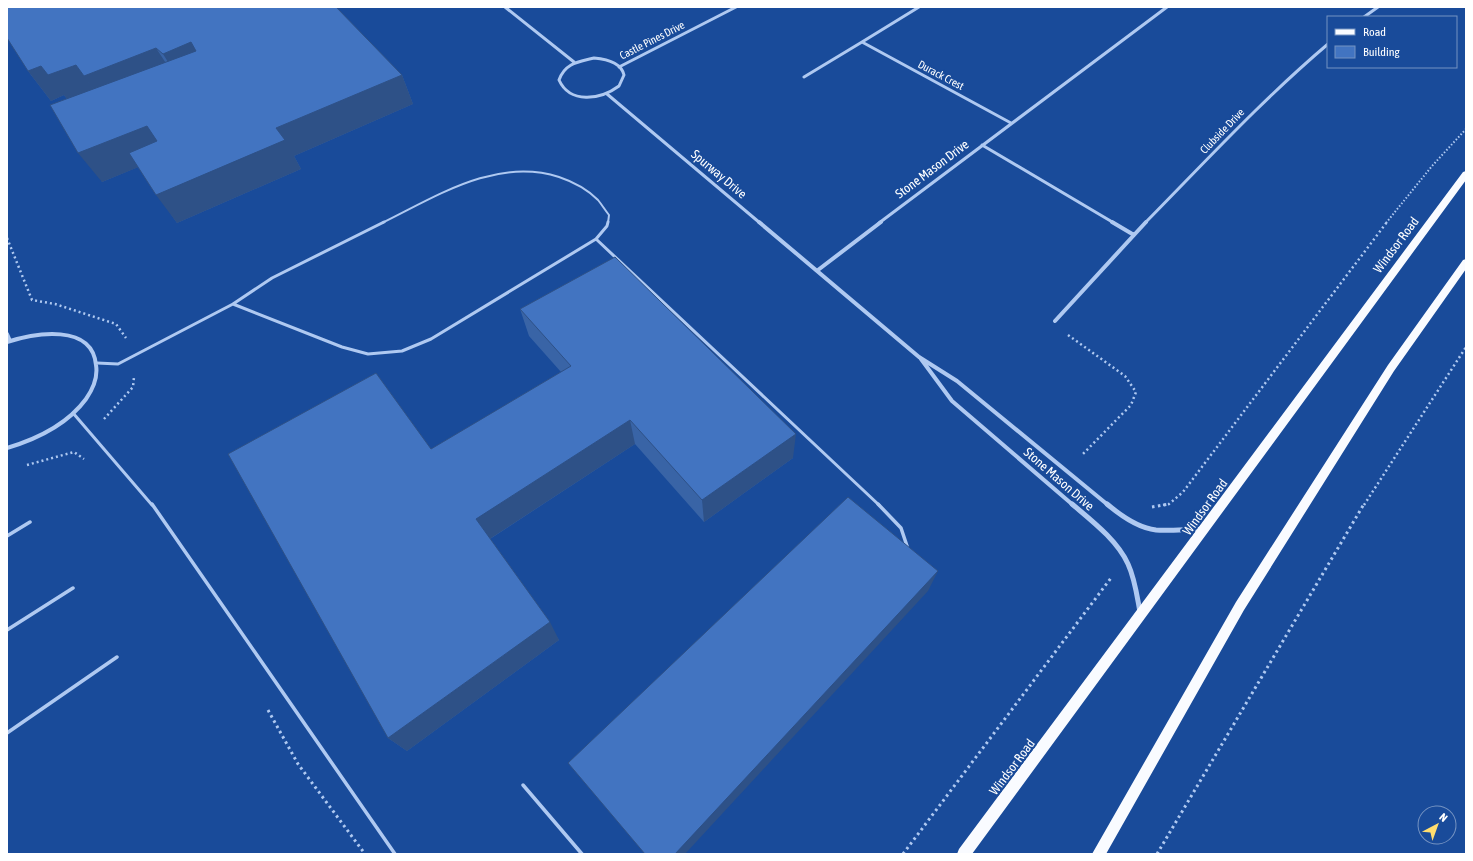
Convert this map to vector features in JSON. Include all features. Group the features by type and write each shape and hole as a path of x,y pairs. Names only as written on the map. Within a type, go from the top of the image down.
{"main road":[{"name":"Windsor Road","path":"964,854 1206,529 1466,174"},
{"path":"1099,854 1240,606 1391,368 1466,262"}],"street":[{"path":"505,7 574,62"},
{"name":"Castle Pines Drive","path":"620,66 736,7"},
{"path":"804,77 919,7"},
{"name":"Stone Mason Drive","path":"1167,7 1011,123 818,270 919,357 957,381 1118,512 1135,523 1156,530 1206,529"},
{"path":"1365,16 1378,7"},
{"name":"Durack Crest","path":"862,42 1011,123"},
{"name":"Clubside Drive","path":"1055,321 1134,234 1267,98 1291,75 1327,45"},
{"path":"594,58 604,59 620,66 623,72 623,78 619,87 607,94 596,97 574,96 566,92 558,80 560,73 574,62 594,58"},
{"name":"Spurway Drive","path":"607,94 818,270"},
{"path":"982,145 1134,234"},
{"path":"7,334 8,341 41,334 56,333 69,335 88,345 94,353 97,363 97,372 92,387 83,402 73,413 58,426 39,437 19,446 7,448"},
{"name":"Stone Mason Drive","path":"919,357 952,401 1093,522 1116,546 1128,564 1134,581 1141,616"}],"lane":[{"path":"97,363 118,364 233,304 280,274 451,189 478,178 499,172 524,170 545,173 571,182 597,200 609,215 607,226 596,239 431,339 402,351 368,354 342,347 233,304"},
{"path":"596,239 873,499 901,528 909,550 908,556"},
{"path":"73,413 149,500 395,854"},
{"path":"7,536 30,522"},
{"path":"7,630 73,588"},
{"path":"7,733 117,657"},
{"path":"523,785 582,854"}],"path":[{"path":"1135,523 1151,507 1169,504 1183,492 1271,378 1404,200 1442,153 1466,129"},
{"path":"1055,321 1056,327 1125,376 1136,392 1131,405 1067,470"},
{"path":"1157,854 1358,514 1466,347"},
{"path":"22,466 74,452 91,463"},
{"path":"903,854 1110,581 1111,574 1107,559 1116,546"},
{"path":"266,706 298,764 365,854"}],"building":[{"path":"7,7 336,7 402,75 276,128 285,140 156,195 129,153 157,141 147,126 78,153 50,105 196,51 191,42 163,54 156,48 84,76 76,65 48,75 41,66 28,71 7,38"},
{"path":"615,257 796,434 702,500 630,420 476,519 550,622 388,738 228,454 376,373 431,449 571,366 520,309"},
{"path":"848,497 938,571 675,854 645,854 568,763"}]}
